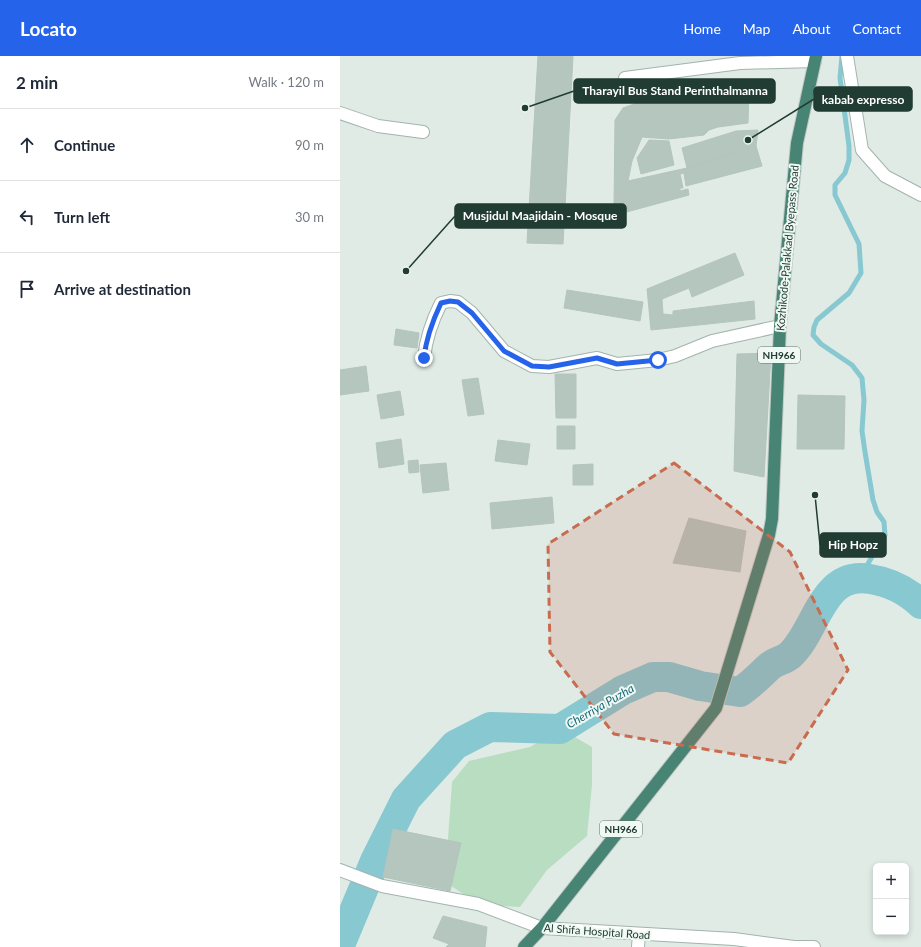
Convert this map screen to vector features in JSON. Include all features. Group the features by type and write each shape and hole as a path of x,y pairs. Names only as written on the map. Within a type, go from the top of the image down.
{"highway":[{"name":"Kozhikode-Palakkad Byepass Road","path":"542,928 716,708 769,535 772,519 780,326 797,143 816,58"},
{"name":"NH966","path":"524,947 542,928"}],"street":[{"path":"847,56 862,150 885,176 921,195"},
{"path":"625,78 740,63 816,58"},
{"path":"340,113 378,126 423,132"},
{"path":"424,358 427,337 434,318 441,303 450,301 458,302 472,313 504,351 532,366 549,367 597,358 617,364 658,360 675,356 712,341 780,326"},
{"name":"Al Shifa Hospital Road","path":"340,870 382,886 478,904 542,928 734,939 794,947 814,947"},
{"path":"638,947 639,934"}],"highlighted area":[{"path":"674,463 790,552 848,670 788,763 614,734 550,652 548,544"}],"green space":[{"path":"561,729 592,747 592,785 587,836 547,870 520,907 485,905 468,897 445,882 452,782 469,761 530,747"}],"building":[{"path":"538,56 573,56 563,244 527,243"},
{"path":"749,86 748,123 718,127 709,130 704,135 669,139 642,137 632,161 628,181 687,168 738,152 743,171 686,186 684,173 680,174 683,188 680,188 680,191 688,189 689,195 623,213 623,203 614,205 615,120 623,108 637,103"},
{"path":"758,130 756,146 687,168 682,148 736,131"},
{"path":"649,140 669,141 674,165 641,174 637,158"},
{"path":"756,146 762,166 743,171 738,152"},
{"path":"735,253 744,275 692,297 689,288 662,299 663,314 673,315 673,311 754,301 755,319 651,330 647,289"},
{"path":"567,290 643,302 640,321 564,308"},
{"path":"396,329 419,333 417,348 394,345"},
{"path":"771,353 764,477 734,471 737,354"},
{"path":"366,366 369,391 340,395 340,370"},
{"path":"555,374 576,374 576,418 556,418"},
{"path":"478,378 484,414 468,416 462,380"},
{"path":"400,391 404,415 381,419 377,395"},
{"path":"798,395 845,396 844,449 797,449"},
{"path":"557,426 575,426 575,449 557,449"},
{"path":"401,439 404,464 379,468 376,443"},
{"path":"498,440 530,444 527,465 495,461"},
{"path":"418,460 419,472 409,473 408,461"},
{"path":"446,463 449,490 423,493 420,465"},
{"path":"593,464 593,485 573,485 573,465"},
{"path":"552,497 554,523 492,529 490,503"},
{"path":"689,518 746,531 740,572 673,563"},
{"path":"393,829 461,843 450,891 383,877"},
{"path":"443,916 487,927 485,947 446,947 449,944 433,938"}],"waterway":[{"path":"842,56 840,78 849,146 849,160 845,173 835,185 835,195 859,244 861,273 849,293 817,320 813,335 821,344 852,365 862,378 864,400 862,431 865,452 873,500 877,512 884,522 885,535 860,577"},
{"name":"Cherriya Puzha","path":"340,945 375,861 406,799 455,745 490,727 560,729 623,690 653,677 669,677 700,686 740,692 770,666 789,656 807,633 830,593 841,584 854,579 870,579 884,582 904,591 921,604"}],"place":[{"name":"Tharayil Bus Stand Perinthalmanna","path":"525,108"},
{"name":"kabab expresso","path":"748,140"},
{"name":"Musjidul Maajidain - Mosque","path":"406,271"},
{"name":"Hip Hopz","path":"815,495"}],"route":[{"path":"424,358 427,337 434,318 441,303 450,301 458,302 472,313 482,324 491,338 504,351 532,366 549,367 597,358 617,364 658,360"}]}
